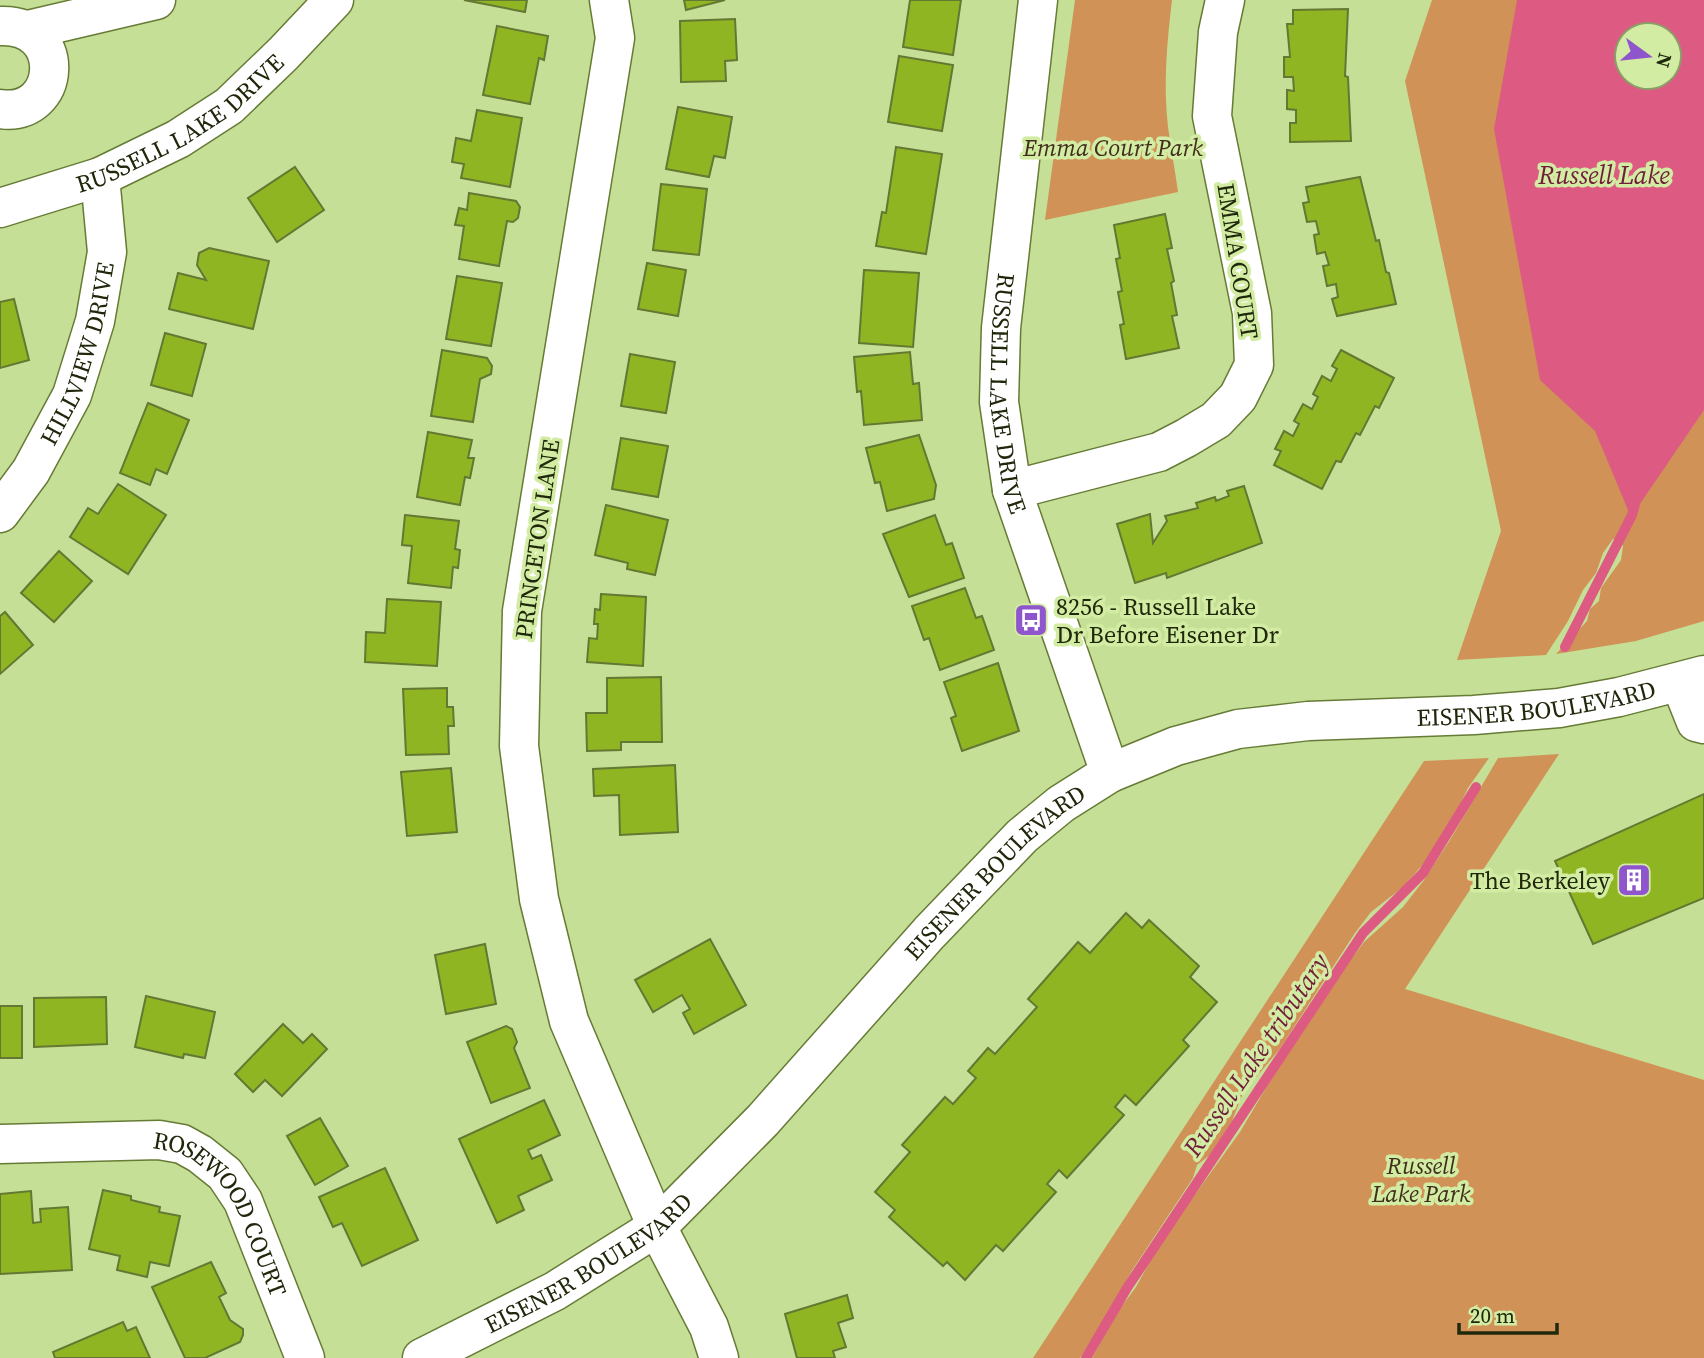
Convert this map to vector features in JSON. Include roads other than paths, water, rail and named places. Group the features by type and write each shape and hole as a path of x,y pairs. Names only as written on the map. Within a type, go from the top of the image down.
{"street":[{"path":"14,28 156,0"},
{"name":"PRINCETON LANE","path":"610,0 615,37 522,611 519,746 539,899 569,1021 657,1227 709,1326 719,1358"},
{"name":"RUSSELL LAKE DRIVE","path":"1038,0 1002,328 999,402 1012,490 1110,773"},
{"name":"EMMA COURT","path":"1012,490 1159,452 1216,420 1238,397 1254,365 1252,313 1212,116 1218,32 1225,0"},
{"name":"RUSSELL LAKE DRIVE","path":"0,208 100,177 178,139 229,106 283,54 318,4"},
{"path":"0,109 22,108 34,101 49,78 47,51 39,39 14,28"},
{"name":"HILLVIEW DRIVE","path":"0,513 31,471 72,395 95,321 107,252 100,177"},
{"path":"1692,679 1696,722 1704,724"},
{"name":"EISENER BOULEVARD","path":"422,1358 555,1291 657,1227 763,1120 929,933 1022,836 1060,804 1110,773 1176,746 1238,729 1308,721 1474,715 1559,708 1692,679"},
{"name":"ROSEWOOD COURT","path":"0,1144 159,1140 181,1144 200,1154 225,1174 243,1201 305,1358"}],"water":[{"name":"Russell Lake","path":"1517,0 1704,0 1704,410 1631,517 1595,431 1540,380 1494,129"}],"waterway":[{"name":"Russell Lake tributary","path":"1565,647 1632,515 1635,504"},
{"name":"Russell Lake tributary","path":"1086,1358 1127,1288 1363,933 1423,873 1476,787"}],"place":[{"name":"8256 - Russell Lake Dr Before Eisener Dr","path":"1031,620"},
{"name":"The Berkeley","path":"1634,880"}],"park label":[{"name":"Emma Court Park","path":"1113,147"},
{"name":"Russell Lake Park","path":"1421,1179"}]}
